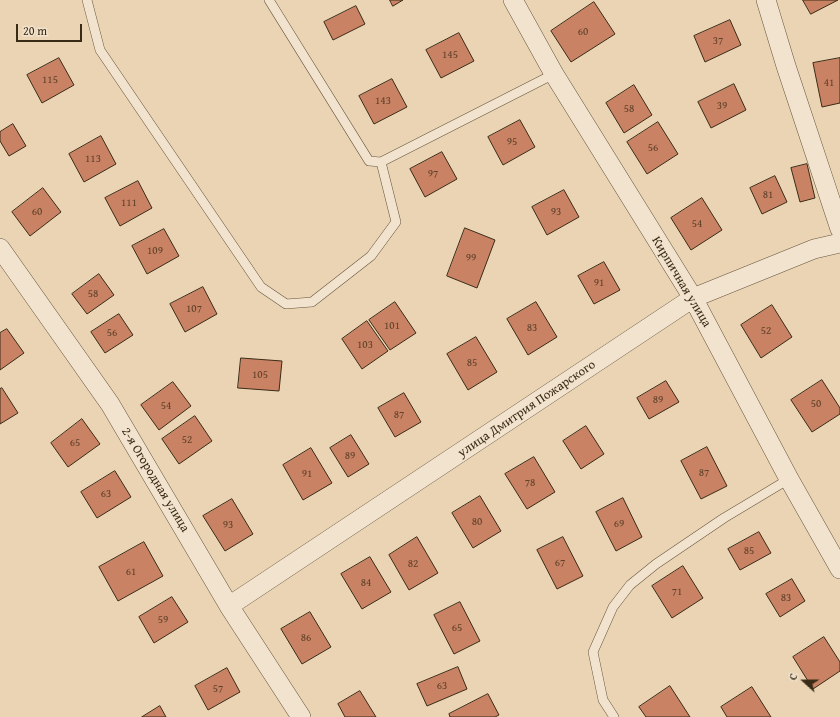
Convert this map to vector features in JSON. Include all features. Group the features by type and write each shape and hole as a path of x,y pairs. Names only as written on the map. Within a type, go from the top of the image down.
{"street":[{"name":"Кирпичная улица","path":"513,0 554,74 693,298 789,479 840,569"},
{"path":"766,0 786,66 840,229"},
{"name":"улица Дмитрия Пожарского","path":"229,606 693,298 814,248 840,242"},
{"name":"2-я Огородная улица","path":"0,248 110,404 229,606 302,717"}],"lane":[{"path":"87,0 100,50 261,287 286,304 312,302 371,256 396,222 381,162"},
{"path":"269,0 369,161 381,162 554,74"},
{"path":"614,717 603,700 593,652 613,607 630,585 656,564 724,518 789,479"}],"building":[{"path":"390,0 403,0 393,6"},
{"path":"803,0 838,0 811,14"},
{"path":"594,2 615,34 571,62 551,31"},
{"path":"356,6 365,24 333,40 324,22"},
{"path":"730,20 741,45 705,62 694,36"},
{"path":"459,33 474,61 441,78 426,50"},
{"path":"59,58 74,85 42,103 27,75"},
{"path":"840,58 840,103 822,107 813,63"},
{"path":"392,79 407,107 374,124 359,96"},
{"path":"734,84 746,110 711,128 698,102"},
{"path":"634,85 652,115 624,133 606,103"},
{"path":"520,120 535,147 503,165 488,137"},
{"path":"658,122 678,154 647,174 627,142"},
{"path":"13,124 26,146 9,156 0,141 0,132"},
{"path":"101,136 116,164 84,182 69,154"},
{"path":"442,152 457,179 425,197 410,169"},
{"path":"807,164 815,198 800,202 791,168"},
{"path":"775,176 787,202 762,214 750,188"},
{"path":"138,181 152,208 120,226 105,198"},
{"path":"43,188 61,212 30,236 12,212"},
{"path":"564,190 579,217 547,235 532,207"},
{"path":"702,198 722,230 691,250 671,218"},
{"path":"465,228 495,240 477,288 447,276"},
{"path":"164,229 179,256 147,274 132,246"},
{"path":"604,262 620,290 594,304 578,276"},
{"path":"99,274 114,295 87,314 72,294"},
{"path":"203,287 217,314 185,332 170,304"},
{"path":"395,302 416,333 390,350 369,320"},
{"path":"536,302 557,337 528,355 507,319"},
{"path":"772,305 792,337 761,358 741,325"},
{"path":"119,314 133,335 105,353 91,332"},
{"path":"367,321 388,351 362,369 342,339"},
{"path":"7,329 24,353 0,370 0,333"},
{"path":"476,337 497,372 468,390 447,354"},
{"path":"241,358 282,361 279,391 238,388"},
{"path":"822,380 840,408 840,414 812,432 791,400"},
{"path":"666,381 679,402 649,419 637,398"},
{"path":"173,382 191,406 159,430 141,405"},
{"path":"2,388 18,413 0,424 0,389"},
{"path":"404,393 421,422 395,437 378,408"},
{"path":"195,416 212,441 179,464 162,439"},
{"path":"82,419 100,444 68,467 51,443"},
{"path":"586,426 604,454 581,469 563,441"},
{"path":"351,435 369,464 348,477 330,448"},
{"path":"707,447 727,486 701,499 681,461"},
{"path":"311,448 332,483 303,500 283,465"},
{"path":"534,457 555,492 527,509 505,474"},
{"path":"115,471 131,497 97,518 81,492"},
{"path":"480,496 501,531 473,548 452,513"},
{"path":"623,498 642,537 616,551 596,512"},
{"path":"232,499 253,534 225,551 203,516"},
{"path":"759,532 771,553 740,570 728,549"},
{"path":"417,537 438,573 409,590 389,555"},
{"path":"563,537 583,576 557,589 537,550"},
{"path":"144,542 163,576 118,601 99,567"},
{"path":"370,557 391,592 362,609 341,574"},
{"path":"683,566 703,598 672,618 652,586"},
{"path":"792,579 805,601 780,617 766,594"},
{"path":"172,597 188,622 154,643 139,617"},
{"path":"460,602 480,641 454,654 434,615"},
{"path":"310,612 331,647 302,664 281,629"},
{"path":"824,637 840,662 840,671 813,689 793,657"},
{"path":"458,667 467,689 427,706 417,684"},
{"path":"227,668 240,692 208,710 195,686"},
{"path":"670,686 690,717 646,717 639,707"},
{"path":"752,687 771,717 727,717 721,707"},
{"path":"360,691 376,717 345,717 338,704"},
{"path":"488,694 499,715 495,717 450,717 449,714"},
{"path":"160,706 166,717 142,717"}]}
